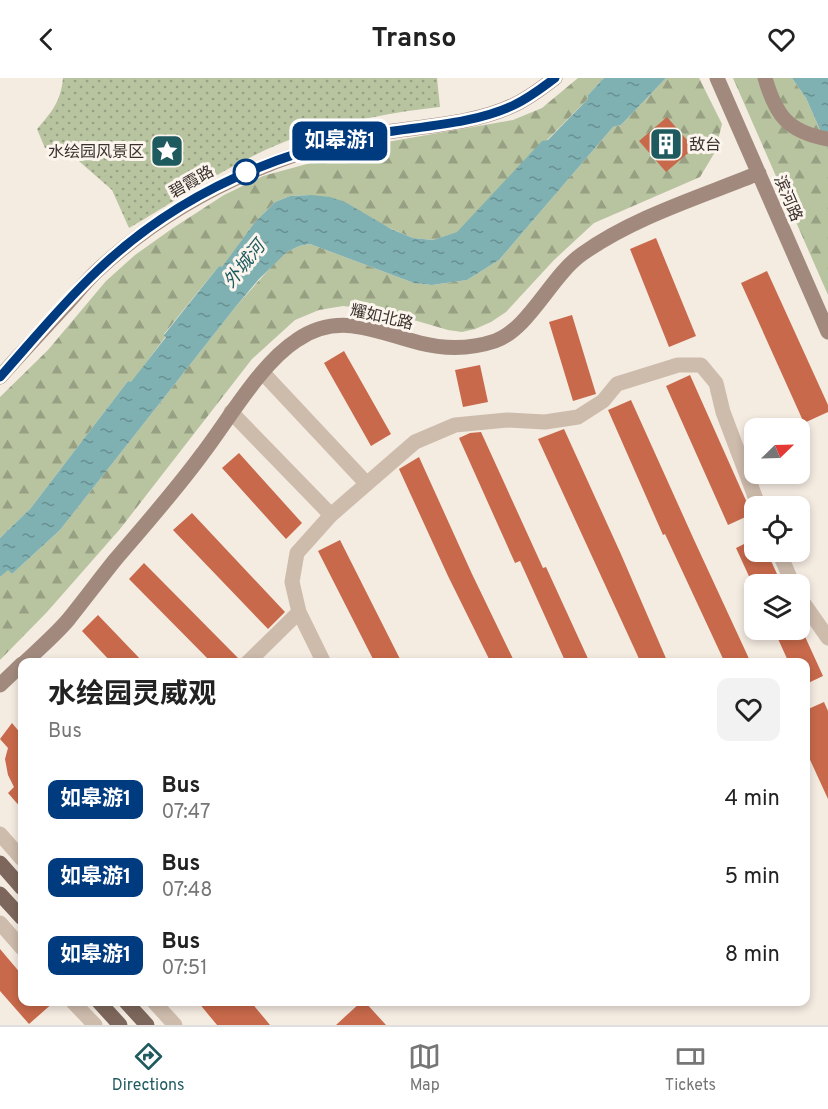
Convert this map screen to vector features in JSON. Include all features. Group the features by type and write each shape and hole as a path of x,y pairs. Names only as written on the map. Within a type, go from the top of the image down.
{"main road":[{"path":"0,863 18,883"},
{"path":"0,894 18,914"},
{"path":"103,1006 120,1025"},
{"path":"130,1006 147,1025"}],"street":[{"name":"碧霞路","path":"0,377 97,271 186,203 245,172 309,150 350,138 479,117 513,106 538,92 555,78"},
{"name":"滨河路","path":"717,78 828,332"},
{"path":"765,78 776,108 791,126 807,135 828,139"},
{"name":"耀如北路","path":"29,658 67,620 203,453 231,412 263,373 296,340 316,330 341,324 363,326 420,343 445,347 475,347 498,340 519,325 558,276 580,256 610,236 759,173"},
{"path":"322,658 300,612 292,582 297,553 331,515 415,442 455,425 507,420 545,422 578,417 603,401 617,384 678,365 701,365 716,384 723,412 755,496"},
{"path":"263,373 367,483"},
{"path":"231,412 331,515"},
{"path":"252,658 300,612"},
{"path":"810,612 828,638"},
{"name":"耀如北路","path":"0,685 18,669"},
{"path":"0,834 18,854"},
{"path":"0,923 18,943"},
{"path":"77,1006 94,1025"},
{"path":"158,1006 175,1025"}],"green space":[{"name":"水绘园风景区","path":"63,78 437,78 440,107 356,121 283,142 215,176 129,228 112,190 64,148 45,148 37,129 55,106"},
{"path":"578,78 604,78 588,95 588,99 458,232 433,240 413,238 311,195 290,196 275,202 255,222 222,268 219,266 164,334 166,336 131,383 128,381 30,509 0,538 0,397 48,350 106,281 135,255 224,195 263,176 387,142 513,120 542,108"},
{"path":"666,78 699,78 722,124 715,152 700,177 594,223 554,260 506,312 475,329 462,332 448,330 383,311 343,306 319,310 295,320 252,359 120,529 47,612 0,660 0,577 8,569 12,574 60,530 237,305 287,252 310,244 414,283 432,285 467,280 499,260 613,127 621,125"},
{"path":"733,78 792,78 806,98 828,148 828,295"}],"water":[{"name":"外城河","path":"604,78 666,78 621,125 613,127 499,260 467,280 432,285 414,283 310,244 287,252 259,279 237,305 60,530 12,574 8,570 0,577 0,538 30,509 219,266 222,267 255,222 275,202 290,196 330,197 345,202 391,229 413,238 433,240 457,232 542,141 548,140 588,99 588,95"},
{"path":"792,78 828,78 828,148 806,98"}],"building":[{"name":"敌台","path":"667,117 694,148 666,172 639,141"},
{"path":"656,238 696,336 669,347 630,249"},
{"path":"767,271 828,405 828,412 810,420 810,418 802,418 741,283"},
{"path":"572,315 596,394 573,401 549,322"},
{"path":"344,351 391,434 371,446 324,363"},
{"path":"480,365 488,402 463,407 455,370"},
{"path":"690,375 744,496 744,518 728,525 666,386"},
{"path":"631,400 749,658 723,658 665,534 663,535 608,410"},
{"path":"564,429 666,658 639,658 538,439"},
{"path":"481,432 543,568 546,567 588,658 564,658 520,561 515,563 459,438 470,433"},
{"path":"239,453 302,523 286,539 222,468"},
{"path":"419,457 513,658 489,658 399,469"},
{"path":"192,513 285,612 268,629 173,530"},
{"path":"340,540 399,658 372,658 318,551"},
{"path":"744,544 744,562 772,562 777,574 748,574 736,548"},
{"path":"144,563 238,658 207,658 129,579"},
{"path":"98,615 139,658 107,658 82,631"},
{"path":"779,640 807,640 823,676 810,682 810,658 787,658"},
{"path":"824,702 828,711 828,799 810,760 810,708"},
{"path":"12,723 18,730 18,804 8,793 14,787 8,775 5,759 8,748 0,739"},
{"path":"0,949 18,970 18,1006 49,1006 29,1024 0,991"},
{"path":"201,1006 254,1006 270,1025 217,1025"},
{"path":"357,1006 369,1006 386,1025 336,1025"}],"bus line":[{"name":"如皋游1","path":"0,377 97,271 186,203 224,182 245,172 350,138 479,117 513,106 538,92 555,78"}],"place":[{"name":"敌台","path":"666,144"},
{"name":"水绘园风景区","path":"167,151"}]}
